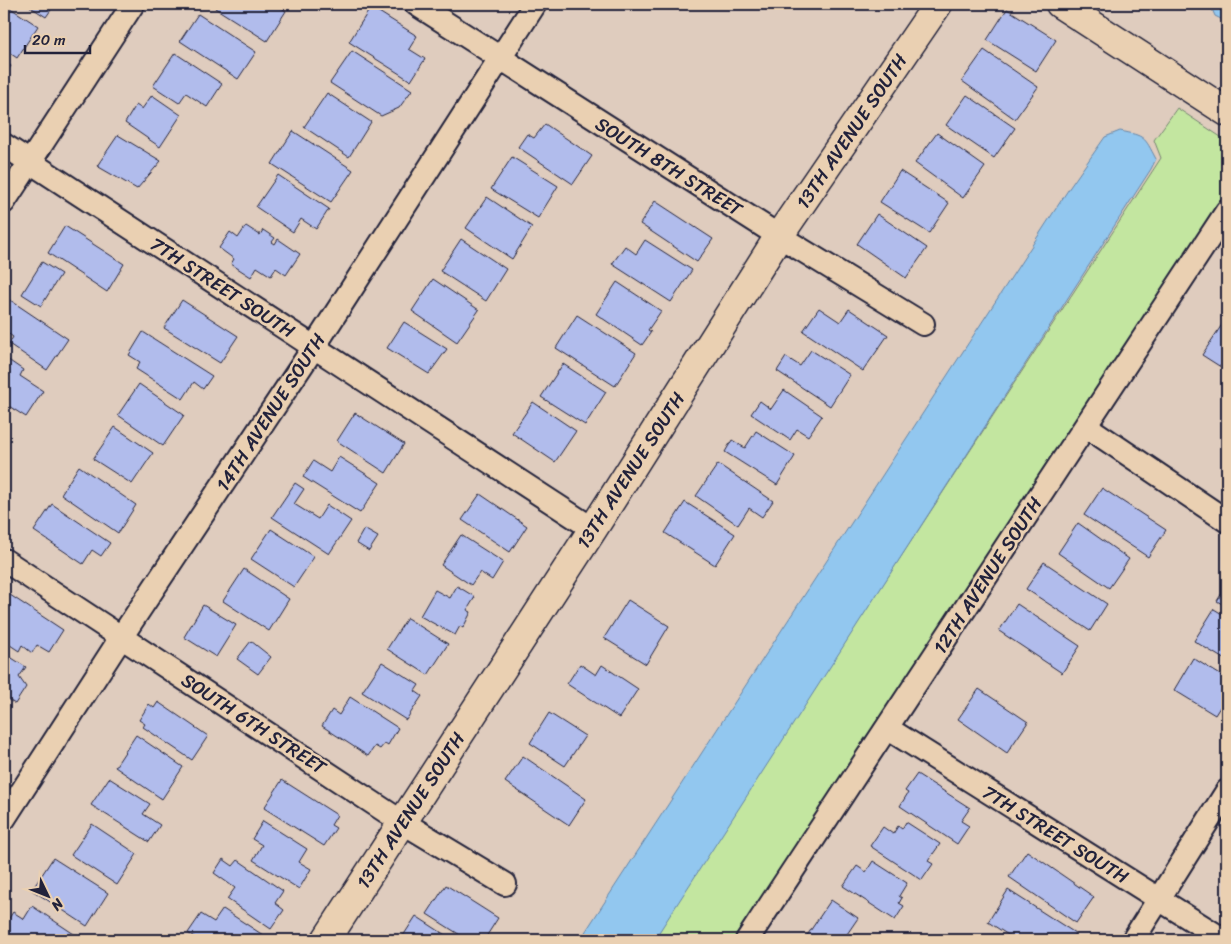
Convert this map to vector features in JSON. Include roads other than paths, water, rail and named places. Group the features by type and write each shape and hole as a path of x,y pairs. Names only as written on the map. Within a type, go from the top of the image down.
{"street":[{"path":"4,202 133,4"},
{"name":"SOUTH 8TH STREET","path":"416,4 779,236 923,324"},
{"name":"14TH AVENUE SOUTH","path":"4,819 122,636 314,347 535,4"},
{"name":"13TH AVENUE SOUTH","path":"326,940 593,529 779,236 938,4"},
{"path":"1060,4 1227,112"},
{"name":"7TH STREET SOUTH","path":"4,145 593,529"},
{"name":"12TH AVENUE SOUTH","path":"747,940 1227,211"},
{"path":"1086,426 1227,521"},
{"name":"SOUTH 6TH STREET","path":"4,560 402,822 505,884"},
{"name":"7TH STREET SOUTH","path":"887,728 1224,940"},
{"path":"1133,940 1227,791"}],"water":[{"path":"1210,4 1227,4 1227,22 1215,16"},
{"path":"1120,131 1134,134 1146,141 1156,159 1151,169 654,940 580,940 1070,187 1105,137"}]}
